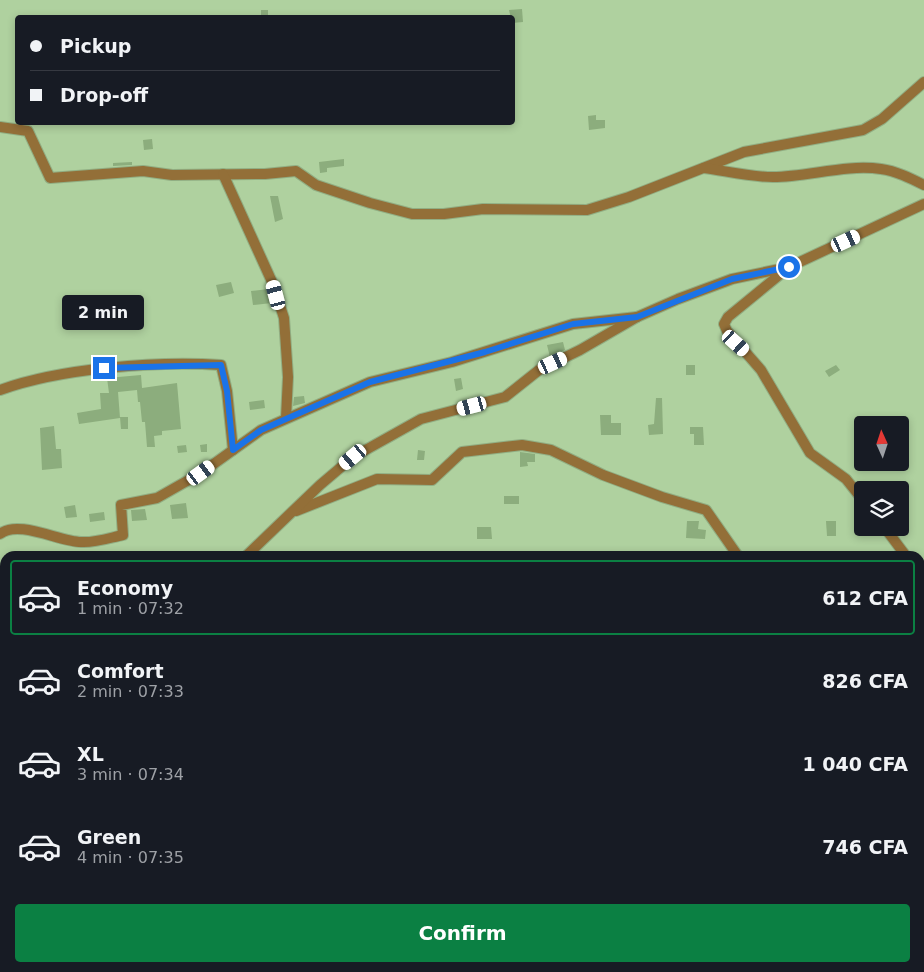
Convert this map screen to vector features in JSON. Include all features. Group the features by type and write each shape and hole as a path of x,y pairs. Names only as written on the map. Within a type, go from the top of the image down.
{"street":[{"path":"0,127 28,131 50,178 142,171 172,175 296,171 316,185 370,203 412,214 444,214 483,209 587,210 629,197 744,152 863,130 882,119 924,82"},
{"path":"703,167 771,177 811,175 865,168 881,169 899,173 924,185"},
{"path":"223,174 273,284 284,318 288,377 286,418"},
{"path":"251,551 320,486 361,452 421,419 505,397 539,370 580,350 637,317 732,279 789,267 924,204"},
{"path":"789,267 728,317 724,324 726,331 761,370 810,453 846,479 854,490"},
{"path":"0,534 15,530 32,531 78,542 94,542 123,535 121,506 156,498 201,473 261,430 370,382 508,346 573,324 637,317"},
{"path":"0,390 33,379 104,368 221,365 227,391 233,450"},
{"path":"291,513 377,479 432,480 462,452 522,445 552,450 603,475 662,497 706,510 735,551"},
{"path":"891,536 902,551"}],"building":[{"path":"522,9 523,22 515,23 515,15 510,15 509,10"},
{"path":"261,10 268,10 268,15 261,15"},
{"path":"596,115 596,120 605,120 605,128 589,130 588,116"},
{"path":"152,139 153,149 144,150 143,140"},
{"path":"344,159 344,166 327,168 327,172 320,173 319,162"},
{"path":"132,162 132,165 113,166 113,163"},
{"path":"270,196 278,196 283,219 275,222"},
{"path":"231,282 234,293 219,297 216,285"},
{"path":"268,289 272,303 253,305 251,291"},
{"path":"563,342 565,350 550,357 547,345"},
{"path":"686,365 695,365 695,375 686,375"},
{"path":"836,365 840,370 829,377 825,371"},
{"path":"141,375 142,388 177,383 181,429 162,431 162,435 154,436 155,447 147,447 145,422 142,422 137,390 118,392 120,418 79,424 77,413 101,409 100,393 109,393 107,378"},
{"path":"461,378 463,389 456,391 454,379"},
{"path":"304,396 305,403 293,406 294,397"},
{"path":"656,398 662,398 663,434 649,435 648,425 654,424"},
{"path":"264,400 265,408 250,410 249,402"},
{"path":"600,415 611,415 611,423 621,423 621,435 601,435"},
{"path":"120,417 128,417 128,429 121,429"},
{"path":"54,426 56,449 61,449 62,468 42,470 40,428"},
{"path":"690,427 703,427 704,445 694,445 694,434 690,434"},
{"path":"207,444 207,452 201,452 200,445"},
{"path":"186,445 187,452 178,453 177,446"},
{"path":"418,450 425,451 424,460 417,460"},
{"path":"520,452 535,454 535,462 527,462 528,466 520,467"},
{"path":"504,496 519,496 519,504 504,504"},
{"path":"186,503 188,518 172,519 170,505"},
{"path":"75,505 77,517 66,518 64,507"},
{"path":"145,509 147,520 132,521 131,510"},
{"path":"104,512 105,520 90,522 89,514"},
{"path":"687,521 699,521 698,529 706,530 705,539 686,538"},
{"path":"826,521 836,521 836,536 827,536"},
{"path":"477,527 491,527 492,539 477,539"}],"route":[{"path":"104,368 221,365 227,391 233,450 261,430 370,382 452,362 518,343 573,324 637,317 678,298 732,279 789,267"}]}
